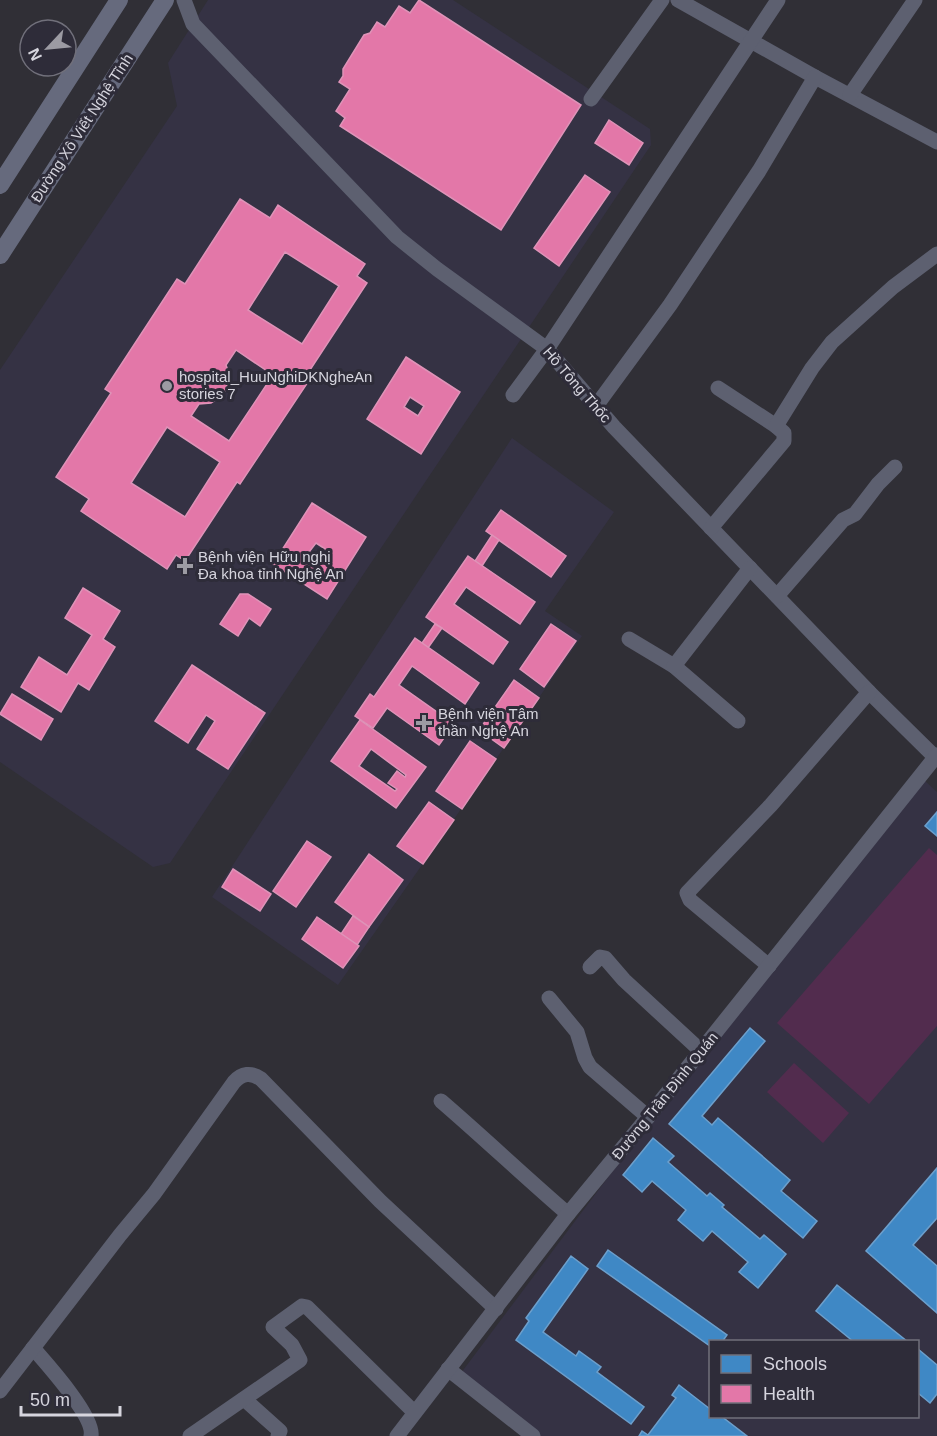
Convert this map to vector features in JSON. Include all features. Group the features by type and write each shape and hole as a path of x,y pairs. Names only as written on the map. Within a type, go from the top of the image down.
{"main road":[{"name":"Đường Xô Viết Nghệ Tĩnh","path":"0,255 165,0"},
{"path":"0,185 115,2"}],"street":[{"name":"Hồ Tông Thốc","path":"184,0 193,24 397,237 547,349 596,406 711,528 869,692 936,757"},
{"path":"591,99 662,0"},
{"path":"678,0 815,77 936,139"},
{"path":"513,395 547,349 778,0"},
{"path":"850,95 915,0"},
{"path":"596,406 670,306 759,171 815,77"},
{"path":"776,426 812,368 832,342 893,287 937,254"},
{"path":"711,528 784,441 784,433 776,426 718,388"},
{"path":"777,596 843,520 855,514 895,466"},
{"path":"674,666 750,568"},
{"path":"629,639 674,666 738,721"},
{"path":"769,966 690,900 687,893 771,805 869,692"},
{"name":"Đường Trần Đình Quán","path":"397,1436 568,1214 936,757"},
{"path":"590,967 600,957 605,958 624,980 701,1050"},
{"path":"549,998 577,1032 590,1067 648,1117"},
{"path":"0,1391 154,1194 234,1082 246,1074 261,1078 380,1201 496,1309"},
{"path":"441,1101 568,1214"},
{"path":"190,1436 300,1360 292,1345 273,1327 302,1306 307,1307 414,1412"},
{"path":"33,1348 69,1390 92,1428 91,1436"},
{"path":"448,1369 533,1436"},
{"path":"244,1399 280,1431 278,1436"}],"shaded area":[{"name":"Bệnh viện Hữu nghị Đa khoa tỉnh Nghệ An","path":"208,0 453,0 650,129 651,145 170,863 153,867 0,762 0,370 177,106 168,63"},
{"name":"Bệnh viện Tâm thần Nghệ An","path":"512,438 614,512 545,611 582,636 338,985 212,897"},
{"path":"923,779 937,792 937,1436 534,1436 458,1377 651,1120"},
{"path":"929,848 937,855 937,1026 869,1104 777,1023"},
{"path":"794,1063 849,1113 823,1143 767,1092"}],"building: Schools":[{"path":"937,812 937,836 925,826"},
{"path":"750,1028 765,1041 702,1116 712,1125 718,1118 790,1180 781,1191 817,1221 803,1238 669,1124"},
{"path":"653,1138 674,1156 668,1162 707,1196 710,1193 724,1205 722,1207 760,1239 764,1235 786,1254 758,1288 739,1272 748,1262 712,1231 703,1241 678,1220 686,1210 652,1181 642,1192 623,1175"},
{"path":"937,1168 937,1218 913,1245 937,1266 937,1313 866,1251"},
{"path":"608,1250 727,1335 723,1340 709,1340 709,1345 597,1266"},
{"path":"571,1256 588,1269 543,1332 576,1356 579,1351 601,1367 597,1372 644,1407 631,1424 516,1340 529,1321 526,1318"},
{"path":"837,1285 906,1340 852,1340 816,1311"},
{"path":"919,1350 937,1365 937,1394 930,1403 919,1394"},
{"path":"679,1385 709,1408 709,1418 724,1418 747,1436 639,1436 642,1431 648,1435 676,1398 672,1395"}],"building: Health":[{"path":"419,0 581,105 501,230 340,126 345,118 336,111 350,89 339,82 343,76 343,69 364,35 370,33 377,22 385,27 399,6 410,13"},
{"path":"609,120 643,143 629,165 595,143"},
{"path":"585,175 610,192 559,266 534,248"},
{"name":"hospital_HuuNghiDKNgheAn stories 7","path":"240,199 270,218 278,205 365,264 357,276 367,283 306,376 310,379 240,484 237,482 185,561 176,555 167,569 81,511 89,499 56,477 111,393 105,389 177,279 185,284","holes":["285,252 339,286 302,344 248,310","236,350 273,375 229,441 191,416 199,404 211,403 226,390 229,374 226,365","167,427 220,462 185,517 131,483"]},
{"path":"406,357 460,392 421,454 367,419","holes":["410,397 424,406 418,416 404,407"]},
{"path":"312,503 366,537 327,599 273,564","holes":["316,543 330,552 324,561 309,552"]},
{"path":"501,510 566,556 551,577 486,531"},
{"path":"492,535 499,540 482,566 475,561"},
{"path":"468,556 535,602 520,624 466,587 454,604 508,642 493,664 426,617"},
{"path":"83,588 120,611 103,639 115,647 89,690 78,683 61,712 21,687 39,657 67,675 92,635 65,618"},
{"path":"240,594 248,594 271,609 260,626 249,618 238,636 220,624"},
{"path":"435,624 442,628 428,648 422,643"},
{"path":"551,624 576,641 544,687 520,669"},
{"path":"415,638 479,683 465,704 412,666 399,685 454,724 439,745 387,708 373,728 355,716 370,694 374,697"},
{"path":"192,665 265,713 228,769 197,749 215,721 206,715 188,743 155,721"},
{"path":"514,680 539,698 504,748 479,730"},
{"path":"12,694 53,719 41,740 0,714"},
{"path":"360,720 426,767 396,808 331,761","holes":["371,749 406,775 405,777 397,771 388,783 397,789 395,791 359,766"]},
{"path":"470,741 496,759 462,809 436,791"},
{"path":"429,802 454,820 423,864 397,846"},
{"path":"307,841 331,857 296,907 273,891"},
{"path":"369,854 403,880 369,927 335,902"},
{"path":"233,869 271,894 260,911 222,887"},
{"path":"353,916 369,927 357,945 341,934"},
{"path":"317,917 359,946 343,968 302,939"}],"place":[{"name":"hospital_HuuNghiDKNgheAn stories 7","path":"167,386"},
{"name":"Bệnh viện Hữu nghị Đa khoa tỉnh Nghệ An","path":"185,566"},
{"name":"Bệnh viện Tâm thần Nghệ An","path":"424,723"}]}
